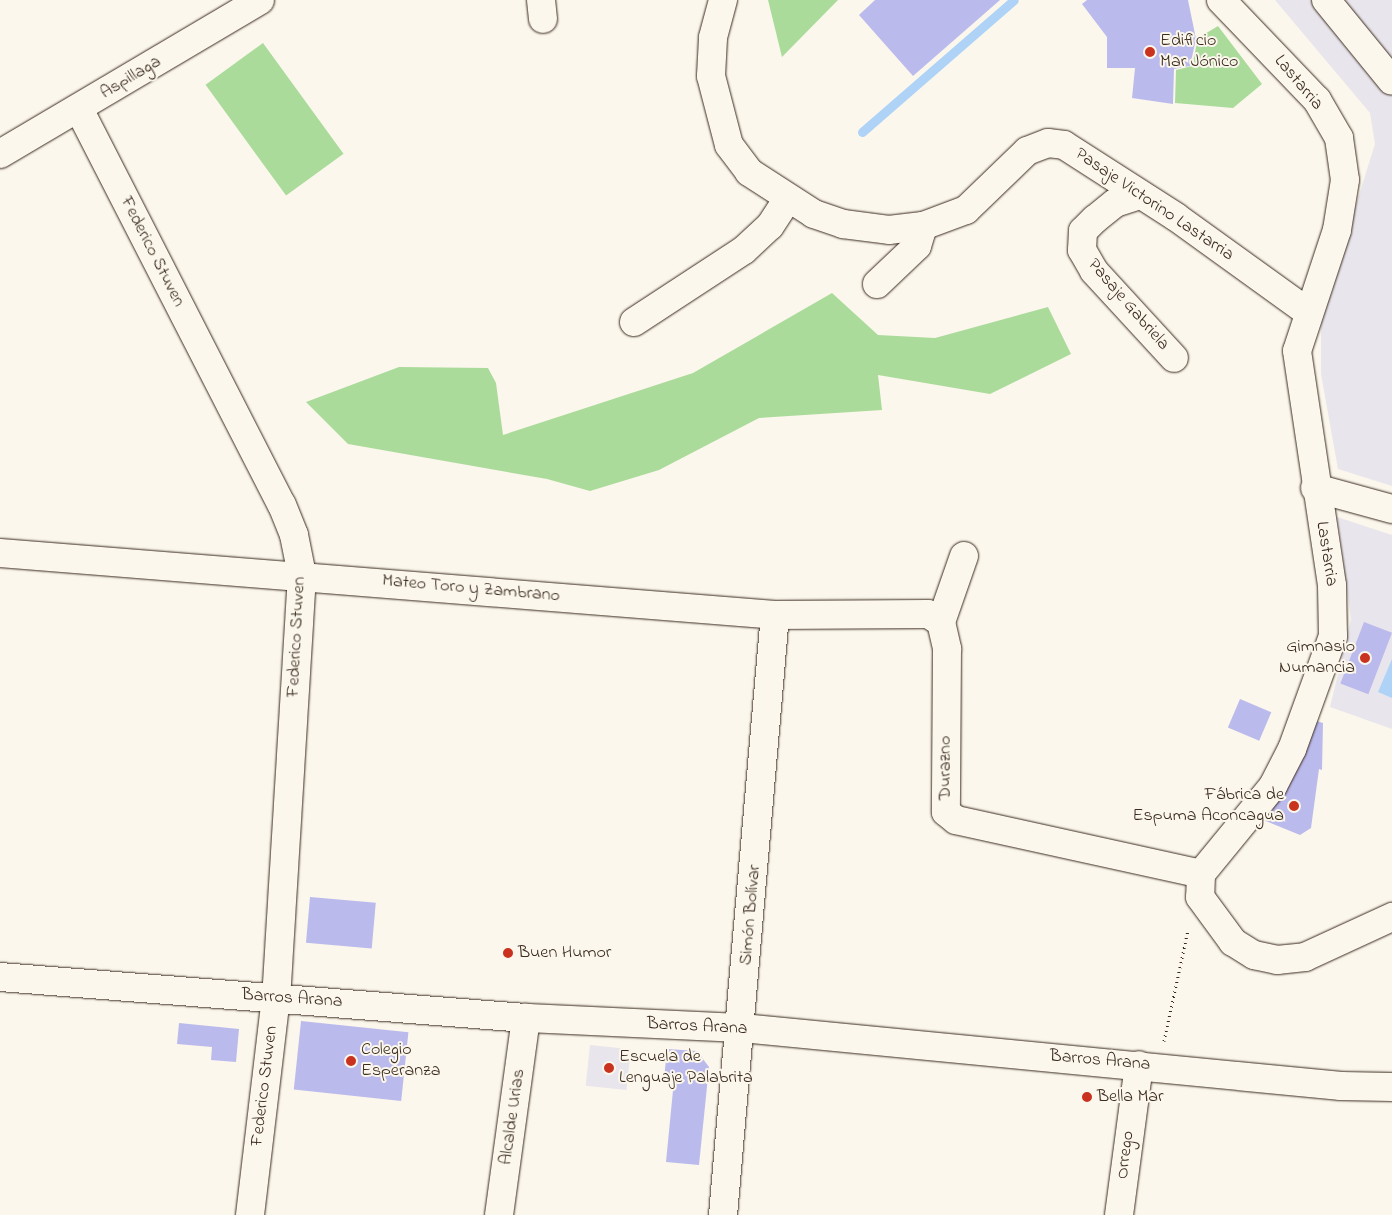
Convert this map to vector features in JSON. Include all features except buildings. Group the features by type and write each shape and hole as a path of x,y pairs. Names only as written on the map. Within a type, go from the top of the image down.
{"street":[{"name":"Aspillaga","path":"0,154 79,109 260,0"},
{"name":"Pasaje Victorino Lastarria","path":"723,0 713,38 712,76 717,109 729,145 750,172 814,214 842,224 889,230 923,226 966,210 1027,151 1048,144 1064,145 1140,195 1309,313"},
{"name":"Lastarria","path":"1201,885 1272,786 1292,749 1333,636 1332,585 1315,488 1297,351 1337,230 1345,180 1339,138 1317,100 1221,0"},
{"path":"1326,0 1392,81"},
{"name":"Federico Stuven","path":"79,109 282,505 294,535 302,574 276,997 250,1215"},
{"name":"Pasaje Gabriela","path":"1140,195 1115,203 1095,219 1083,231 1082,250 1094,271 1174,358"},
{"path":"634,322 744,250 770,226 788,198"},
{"path":"877,284 917,246 923,226"},
{"path":"1315,488 1392,509"},
{"name":"Mateo Toro y Zambrano","path":"0,553 302,574 775,614 928,614 941,622"},
{"path":"941,622 964,556"},
{"name":"Simón Bolívar","path":"723,1215 742,1028 775,614"},
{"name":"Durazno","path":"941,622 947,649 946,812 956,820 1201,885"},
{"path":"1201,885 1233,942 1254,955 1277,960 1304,958 1392,917"},
{"name":"Barros Arana","path":"0,977 276,997 526,1018 742,1028 1341,1086 1392,1087"},
{"name":"Alcalde Urias","path":"499,1215 526,1018"},
{"name":"Orrego","path":"1119,1215 1148,1066"}],"path":[{"path":"1148,1066 1201,885"}],"shaded area":[{"path":"1275,0 1392,0 1392,486 1338,469 1321,374 1321,316 1375,144 1370,113"},
{"path":"1337,517 1392,535 1392,729 1330,707 1351,619"},
{"name":"Escuela de Lenguaje Palabrita","path":"590,1045 631,1049 626,1090 586,1086"}],"green space":[{"path":"768,0 838,0 782,57"},
{"path":"1218,26 1262,84 1233,108 1175,103 1176,70 1192,66 1198,38"},
{"path":"263,43 344,154 286,196 206,85"},
{"path":"832,293 878,335 935,338 1048,307 1071,354 990,394 878,375 882,410 759,418 659,470 590,491 547,479 348,444 306,402 399,367 488,368 496,383 503,435 693,373"}],"water":[{"path":"1392,659 1392,698 1378,692"}],"waterway":[{"path":"862,132 1014,0"}],"place":[{"name":"Edificio Mar Jónico","path":"1150,52"},
{"name":"Gimnasio Numancia","path":"1365,658"},
{"name":"Fábrica de Espuma Aconcagua","path":"1294,806"},
{"name":"Buen Humor","path":"508,953"},
{"name":"Colegio Esperanza","path":"351,1061"},
{"name":"Escuela de Lenguaje Palabrita","path":"609,1068"},
{"name":"Bella Mar","path":"1087,1097"}]}
